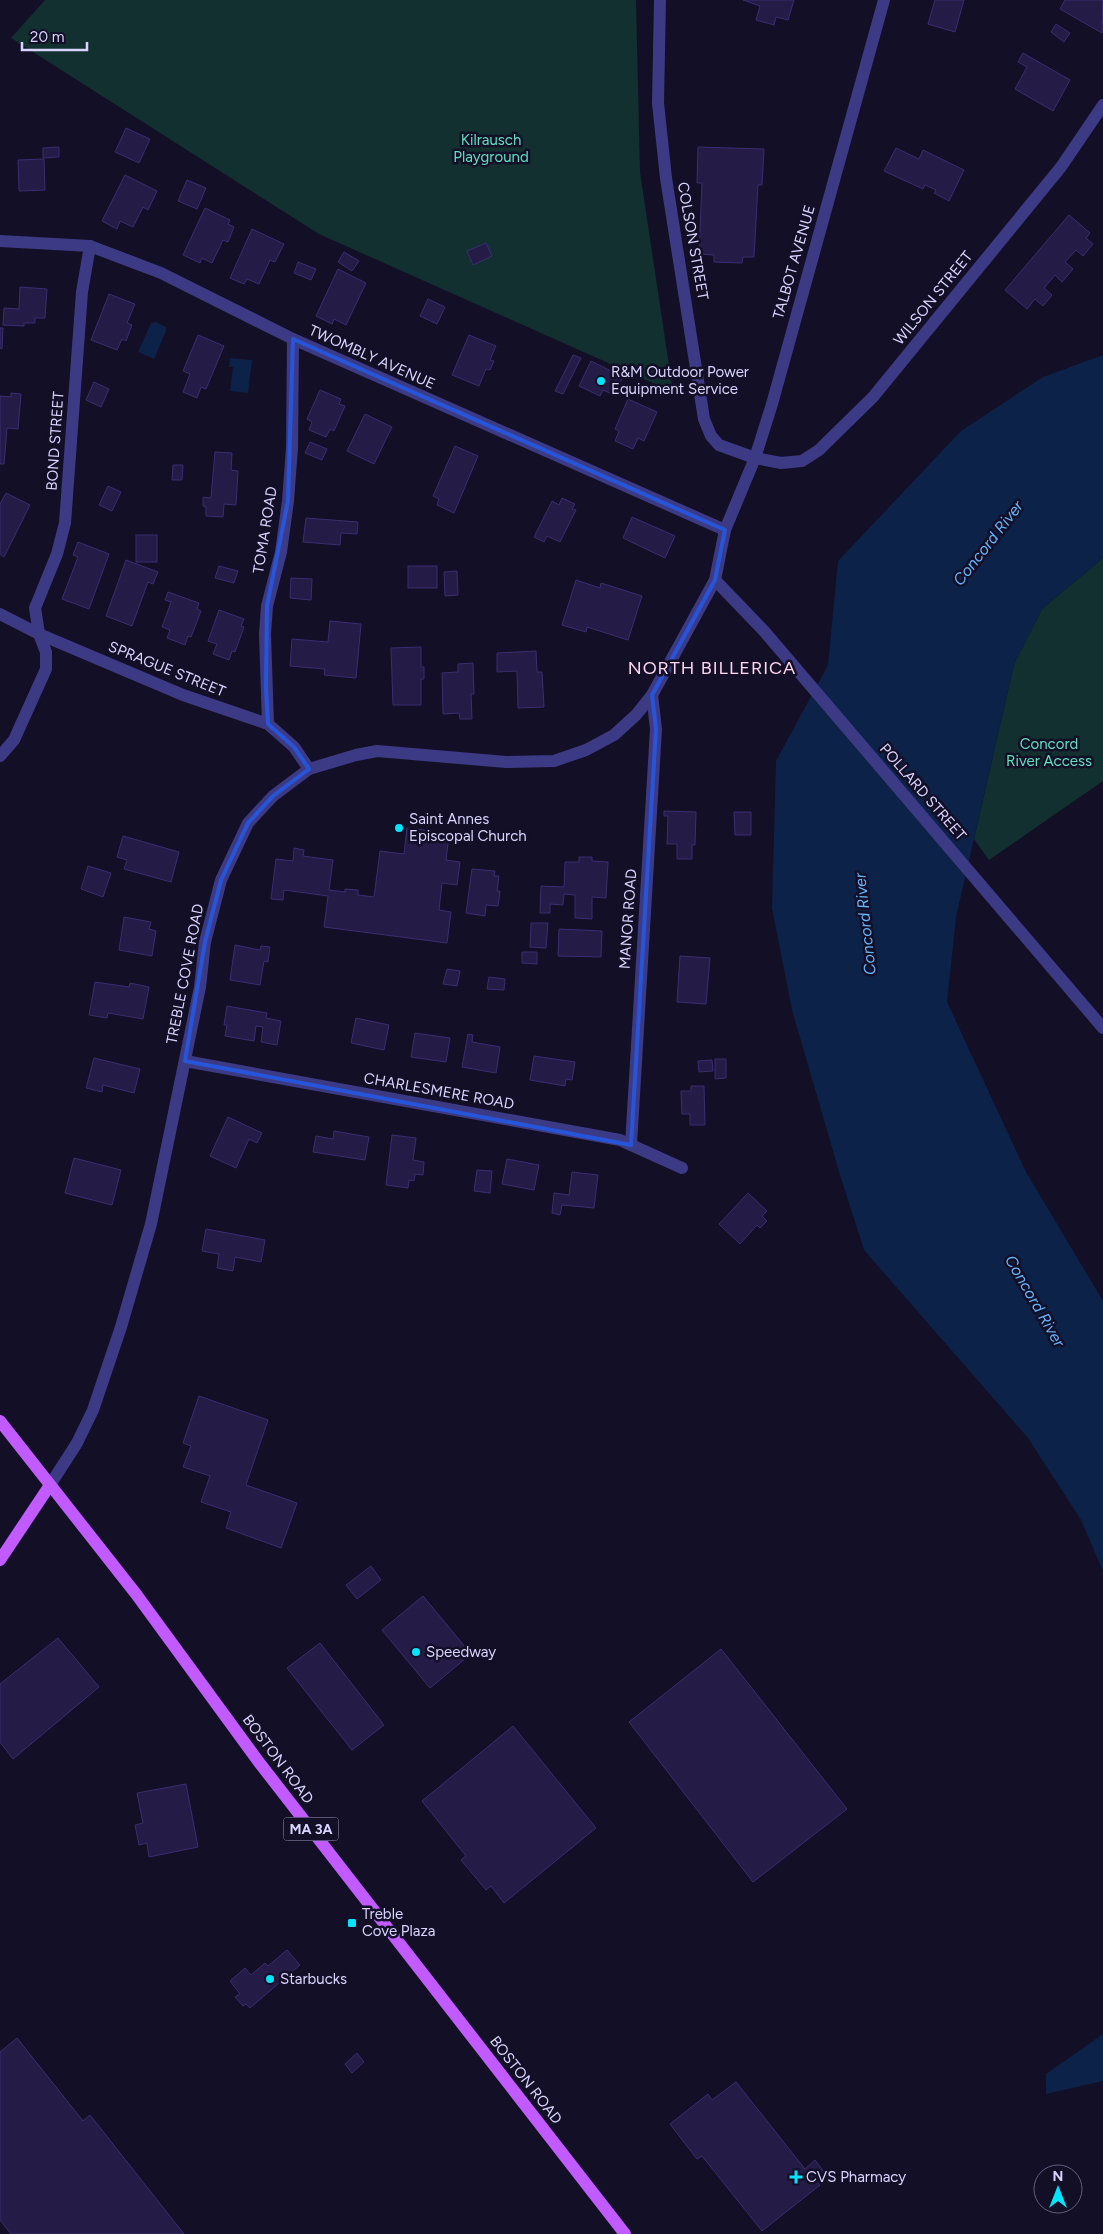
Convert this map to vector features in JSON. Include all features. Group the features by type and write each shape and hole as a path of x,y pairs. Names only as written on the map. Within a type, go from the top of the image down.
{"main road":[{"name":"BOSTON ROAD","path":"0,1421 136,1594 258,1762 624,2234"},
{"name":"TREBLE COVE ROAD","path":"0,1560 50,1485"}],"street":[{"name":"COLSON STREET","path":"660,0 658,103 666,178 704,420 711,436 719,445 755,458"},
{"name":"TALBOT AVENUE","path":"725,530 755,458 884,0"},
{"name":"WILSON STREET","path":"755,458 781,464 802,461 819,450 873,397 1061,167 1103,105"},
{"name":"TWOMBLY AVENUE","path":"0,241 90,246 161,273 293,339 725,530"},
{"name":"BOND STREET","path":"0,756 14,740 46,669 46,652 39,634 35,608 57,554 65,523 82,292 90,246"},
{"name":"TOMA ROAD","path":"268,724 265,634 268,606 281,552 288,502 292,448 293,339"},
{"path":"715,580 725,530"},
{"name":"POLLARD STREET","path":"715,580 764,631 1103,1028"},
{"name":"TREBLE COVE ROAD","path":"50,1485 78,1443 92,1410 121,1327 151,1224 200,987 205,942 221,880 248,823 273,796 309,769 356,755 377,752 506,762 554,761 586,750 614,735 636,715 652,695 715,580"},
{"name":"SPRAGUE STREET","path":"0,614 39,634 183,695 268,724 294,747 309,769"},
{"name":"MANOR ROAD","path":"631,1145 656,728 652,695"},
{"name":"CHARLESMERE ROAD","path":"185,1061 610,1138 631,1145 682,1168"}],"highlighted area":[{"path":"293,339 725,530 715,580 652,695 656,729 631,1145 185,1061 205,942 221,880 248,823 273,796 309,769 294,747 268,724 266,687 267,606 288,501"}],"green space":[{"name":"Kilrausch Playground","path":"45,0 636,0 640,172 673,392 319,234 11,38"},
{"name":"Concord River Access","path":"1103,558 1103,781 989,860 974,839 1014,664 1042,609"}],"water":[{"path":"156,322 166,327 166,331 154,359 138,352 151,323"},
{"name":"Concord River","path":"1103,355 1103,558 1042,609 1014,664 956,917 947,1002 1026,1172 1103,1301 1103,1571 1081,1520 1028,1438 864,1250 792,1010 772,908 776,761 828,665 838,561 961,431 1043,377"},
{"path":"230,358 252,360 248,393 230,391 233,367 229,367"},
{"path":"1103,2034 1103,2081 1046,2094 1046,2074"}],"building":[{"path":"743,0 794,0 788,20 776,17 774,25 756,20 760,6"},
{"path":"935,0 964,0 955,32 928,24"},
{"path":"1065,0 1103,0 1102,33 1060,9"},
{"path":"1056,24 1070,33 1064,42 1051,32"},
{"path":"1023,53 1070,80 1053,111 1015,89 1027,67 1018,62"},
{"path":"126,128 150,139 139,163 115,152"},
{"path":"59,147 59,157 43,158 43,148"},
{"path":"698,147 764,149 762,185 758,185 754,257 743,257 742,263 714,262 714,255 699,254 702,183 697,183"},
{"path":"896,148 919,159 923,150 964,170 949,201 934,193 936,190 925,185 923,189 884,171"},
{"path":"44,159 45,190 19,191 18,160"},
{"path":"125,175 157,191 148,210 143,207 133,227 120,221 117,229 102,221"},
{"path":"187,180 206,188 197,209 178,201"},
{"path":"205,208 230,220 228,224 234,227 228,242 223,240 212,263 202,258 200,263 183,255"},
{"path":"1069,215 1090,233 1086,238 1093,244 1083,256 1076,250 1065,262 1073,269 1062,282 1055,275 1044,288 1052,295 1043,306 1035,299 1027,309 1005,290"},
{"path":"252,229 284,244 275,262 270,260 259,284 247,279 244,284 230,278"},
{"path":"486,243 492,256 473,265 467,251"},
{"path":"344,252 359,261 352,271 338,262"},
{"path":"298,262 316,269 311,280 294,273"},
{"path":"338,269 366,283 346,325 334,319 332,324 316,316"},
{"path":"20,287 47,289 45,318 35,318 35,323 24,323 24,326 3,325 4,308 19,309"},
{"path":"109,294 135,304 127,323 132,325 126,341 122,339 117,350 91,340"},
{"path":"428,299 445,307 437,324 420,316"},
{"path":"0,328 3,328 2,349 0,348"},
{"path":"198,335 224,346 206,389 201,387 197,398 183,392 190,374 183,371"},
{"path":"469,335 496,346 490,360 494,361 490,370 486,369 479,386 452,375"},
{"path":"573,355 581,358 563,394 555,391"},
{"name":"R&M Outdoor Power Equipment Service","path":"591,361 623,377 614,395 603,390 600,396 579,386"},
{"path":"94,382 109,389 101,407 86,400"},
{"path":"320,390 341,399 339,404 345,406 334,431 330,429 326,437 309,430 312,422 307,419"},
{"path":"11,393 21,394 18,429 7,428 4,464 0,464 0,396 11,397"},
{"path":"628,399 657,412 644,441 638,438 633,449 615,441 619,431 615,429"},
{"path":"365,414 392,427 374,464 347,451"},
{"path":"310,442 327,449 322,460 305,453"},
{"path":"455,446 478,456 454,513 437,505 439,499 433,496"},
{"path":"215,452 232,453 231,470 238,471 236,505 224,504 223,517 206,516 206,507 203,506 203,497 211,498"},
{"path":"173,465 183,465 182,480 172,480"},
{"path":"108,486 121,492 112,511 99,505"},
{"path":"6,493 30,505 4,557 0,554 0,504"},
{"path":"562,498 575,504 572,509 576,510 560,542 547,536 544,542 534,537 552,501 559,505"},
{"path":"632,517 675,536 665,558 623,538"},
{"path":"306,518 358,522 357,534 341,533 340,545 303,542"},
{"path":"136,535 157,535 157,562 136,562"},
{"path":"78,542 109,554 89,609 62,599 78,557 73,555"},
{"path":"126,560 158,572 153,584 148,582 132,626 106,616"},
{"path":"219,566 238,571 234,583 215,578"},
{"path":"408,566 437,566 437,588 408,588"},
{"path":"457,571 458,595 445,596 444,572"},
{"path":"291,578 312,579 311,600 290,598"},
{"path":"576,580 600,588 601,583 642,596 628,640 587,627 586,632 562,625"},
{"path":"168,592 199,603 197,609 201,611 191,637 188,636 185,645 167,638 170,630 162,627 171,602 165,600"},
{"path":"219,610 244,619 241,626 244,627 235,652 232,651 229,660 213,654 217,644 208,641"},
{"path":"330,621 361,624 356,678 324,675 325,669 290,666 292,639 328,642"},
{"path":"421,647 421,667 424,667 424,679 421,679 421,705 393,705 391,648"},
{"path":"536,651 537,672 542,672 544,707 518,708 517,671 497,672 497,653"},
{"path":"473,663 474,694 471,694 472,719 460,719 459,713 443,714 442,673 458,672 458,664"},
{"path":"664,811 696,812 695,845 692,845 692,859 677,859 677,844 667,844 668,816 664,816"},
{"path":"734,812 751,812 751,835 735,835"},
{"path":"407,828 431,831 431,834 449,836 446,860 460,862 457,885 442,883 439,910 451,912 447,943 324,927 328,896 284,890 283,900 271,899 276,859 293,861 294,848 304,850 303,856 333,860 329,890 345,892 345,889 358,890 358,895 374,897 380,851 404,854"},
{"path":"123,836 179,852 171,882 124,869 127,860 117,857"},
{"path":"579,857 592,857 592,861 608,862 606,898 592,897 592,919 575,918 575,895 564,894 563,905 550,904 550,913 540,913 541,886 564,887 565,862 579,862"},
{"path":"88,866 111,873 103,897 81,889"},
{"path":"472,869 495,871 494,876 499,876 498,906 486,905 485,916 466,913"},
{"path":"124,917 151,922 149,929 156,931 152,956 119,950"},
{"path":"531,923 548,923 546,948 530,947"},
{"path":"559,929 602,931 601,957 558,956"},
{"path":"235,945 260,950 261,946 270,947 268,962 264,961 260,985 230,980"},
{"path":"522,952 537,952 537,964 522,963"},
{"path":"680,956 710,958 706,1004 677,1002"},
{"path":"447,969 460,971 457,986 443,984"},
{"path":"489,977 505,979 504,990 487,989"},
{"path":"95,982 129,987 130,983 149,987 143,1019 108,1013 107,1018 89,1015"},
{"path":"227,1006 267,1013 266,1018 281,1021 277,1045 261,1042 263,1027 256,1026 254,1041 225,1036 227,1025 224,1025"},
{"path":"356,1018 389,1025 384,1050 351,1043"},
{"path":"415,1033 450,1038 446,1062 411,1057"},
{"path":"468,1034 473,1035 472,1042 500,1047 496,1073 462,1067"},
{"path":"534,1056 575,1062 572,1080 566,1079 565,1086 530,1080"},
{"path":"94,1058 140,1069 134,1093 103,1085 102,1092 86,1088"},
{"path":"715,1059 726,1059 726,1078 715,1079"},
{"path":"712,1060 713,1071 699,1072 698,1061"},
{"path":"691,1086 704,1086 705,1125 690,1125 690,1114 682,1114 681,1091 691,1091"},
{"path":"228,1117 262,1133 257,1143 249,1139 236,1168 210,1156"},
{"path":"334,1131 369,1137 365,1160 313,1152 316,1136 333,1139"},
{"path":"392,1135 416,1138 413,1160 424,1162 423,1175 415,1174 414,1181 409,1180 408,1188 386,1185"},
{"path":"74,1158 121,1170 112,1205 65,1193"},
{"path":"507,1159 539,1165 534,1190 502,1184"},
{"path":"477,1170 492,1171 490,1193 474,1191"},
{"path":"572,1172 598,1175 594,1208 562,1205 560,1215 552,1213 554,1193 569,1195"},
{"path":"748,1193 767,1211 762,1216 767,1221 760,1228 757,1225 740,1244 719,1224"},
{"path":"206,1229 265,1240 261,1262 235,1257 233,1271 217,1268 219,1254 202,1251"},
{"path":"199,1396 268,1420 246,1485 297,1503 281,1548 226,1528 231,1512 201,1502 210,1476 183,1467 191,1446 183,1443"},
{"path":"371,1566 381,1580 357,1599 346,1585"},
{"path":"423,1596 471,1654 430,1688 382,1630"},
{"path":"58,1638 99,1687 13,1759 0,1742 0,1684"},
{"path":"320,1643 384,1725 352,1750 287,1668"},
{"path":"721,1649 847,1809 753,1882 629,1722"},
{"path":"513,1726 596,1828 504,1903 491,1886 486,1890 461,1860 466,1856 422,1801"},
{"path":"186,1784 198,1847 149,1857 147,1843 139,1845 135,1825 143,1823 137,1793"},
{"path":"287,1950 300,1965 250,2008 246,2004 243,2006 235,1997 240,1994 230,1981 245,1968 251,1975 265,1963 268,1966"},
{"path":"17,2038 83,2121 90,2115 184,2234 11,2234 0,2220 0,2052"},
{"path":"357,2053 364,2062 352,2073 345,2064"},
{"name":"CVS Pharmacy","path":"736,2082 805,2169 815,2160 824,2172 815,2179 820,2185 762,2231 702,2156 697,2159 670,2124 708,2094 712,2100"}],"place":[{"name":"R&M Outdoor Power Equipment Service","path":"601,381"},
{"name":"Saint Annes Episcopal Church","path":"399,828"},
{"name":"Speedway","path":"416,1652"},
{"name":"Treble Cove Plaza","path":"352,1923"},
{"name":"Starbucks","path":"270,1979"},
{"name":"CVS Pharmacy","path":"796,2177"}],"district":[{"name":"NORTH BILLERICA","path":"712,668"}]}
